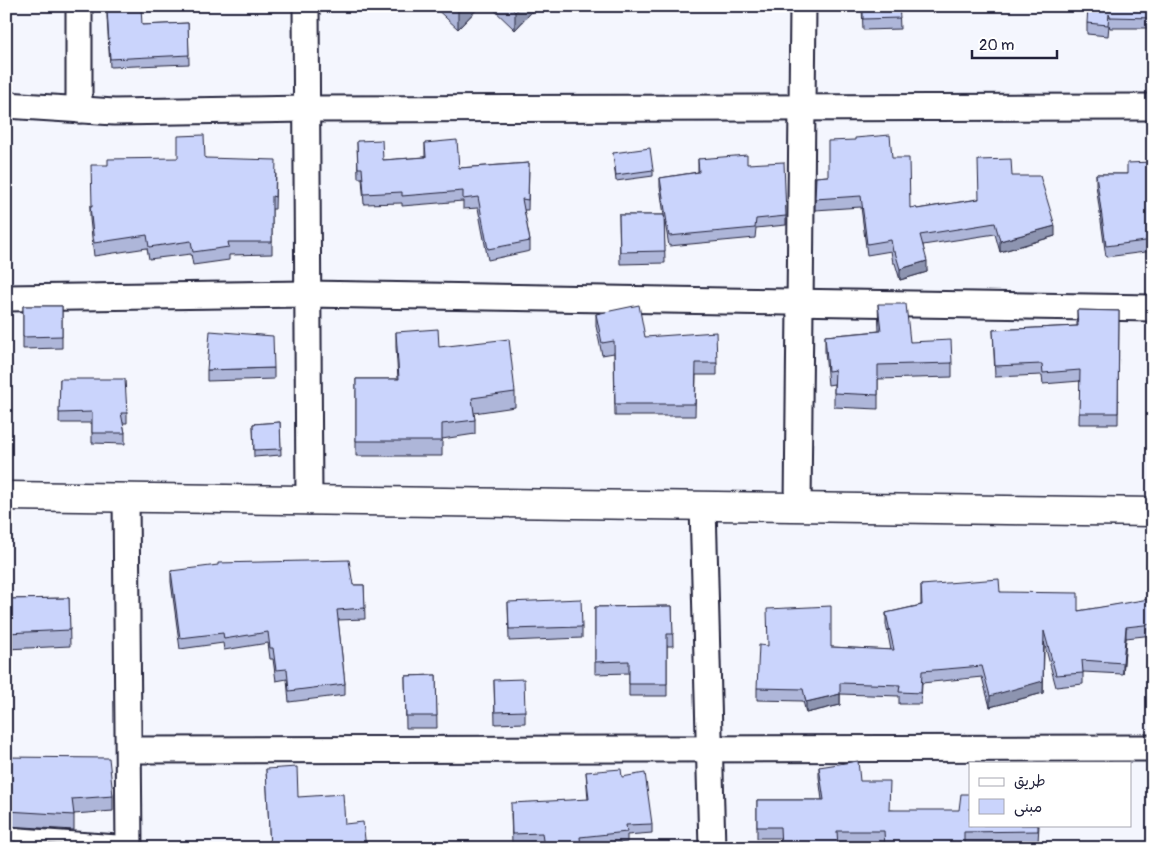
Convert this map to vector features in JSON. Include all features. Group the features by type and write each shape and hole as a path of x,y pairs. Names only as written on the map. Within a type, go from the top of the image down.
{"main road":[{"path":"6,496 1153,512"}],"street":[{"path":"79,6 79,110"},
{"path":"306,6 309,500"},
{"path":"798,507 803,6"},
{"path":"6,105 114,112 306,109 1153,107"},
{"path":"6,298 308,294 1153,308"},
{"path":"126,498 129,848"},
{"path":"703,506 712,848"},
{"path":"129,750 1153,748"},
{"path":"6,840 117,848"}],"building":[{"path":"110,6 141,7 142,25 188,23 189,55 110,59 107,9 111,9"},
{"path":"452,6 464,6 458,12"},
{"path":"509,6 521,6 515,12"},
{"path":"863,6 899,6 900,18 863,19"},
{"path":"1088,6 1153,6 1153,18 1110,17 1109,14 1108,25 1087,23"},
{"path":"204,135 205,158 276,160 275,197 272,196 272,242 228,242 229,247 193,252 191,241 149,247 147,235 94,243 90,206 92,206 91,165 108,165 108,159 178,158 178,136"},
{"path":"890,135 892,158 909,158 910,208 916,207 917,209 979,199 978,160 1011,159 1012,176 1040,176 1055,226 1000,241 995,223 920,235 927,261 900,269 895,252 893,252 891,240 867,244 861,196 815,199 816,177 828,176 828,141 855,140 855,138"},
{"path":"382,140 383,160 426,157 425,143 457,140 459,168 529,163 528,200 522,199 530,241 488,249 478,197 463,199 463,191 402,196 402,192 364,194 362,168 358,168 357,141"},
{"path":"650,148 653,170 616,175 613,153"},
{"path":"747,155 747,164 784,162 786,216 756,219 755,228 669,236 660,178 699,172 698,159"},
{"path":"1153,162 1153,240 1106,246 1096,174 1127,174 1127,163"},
{"path":"619,215 664,215 665,251 620,252"},
{"path":"878,304 906,304 910,342 951,340 952,363 878,365 878,395 834,393 835,370 828,371 825,336 881,331"},
{"path":"639,305 645,337 716,332 717,363 696,363 695,404 615,404 614,341 602,343 596,314"},
{"path":"23,306 62,306 62,336 23,337"},
{"path":"1077,310 1119,311 1118,413 1079,413 1080,370 1043,373 1042,364 995,366 993,330 1078,326"},
{"path":"438,329 439,347 509,339 515,392 472,398 475,420 442,424 442,441 356,441 356,379 399,379 396,332"},
{"path":"210,331 273,336 274,368 207,370"},
{"path":"60,379 125,379 127,413 121,413 125,433 92,433 92,412 59,413"},
{"path":"280,422 281,449 254,450 253,424"},
{"path":"349,560 353,585 364,585 365,608 337,610 345,684 289,691 287,669 276,670 273,648 270,648 268,632 224,639 223,633 180,638 171,571 218,565 218,563"},
{"path":"1147,563 1153,563 1153,624 1126,627 1123,663 1082,660 1083,673 1056,675 1044,631 1043,681 990,696 982,666 922,671 921,693 899,692 900,685 840,683 840,694 806,702 803,689 757,688 759,645 768,646 767,609 831,606 831,647 894,650 886,613 922,605 921,585 999,579 1000,592 1078,593 1078,611 1149,599"},
{"path":"69,598 70,630 6,633 6,599"},
{"path":"581,599 582,627 509,629 508,602"},
{"path":"672,606 673,634 667,634 667,684 629,684 629,661 595,662 595,607"},
{"path":"436,675 437,716 406,716 405,676"},
{"path":"524,679 525,711 495,712 494,680"},
{"path":"6,757 109,758 113,796 72,799 74,815 7,811"},
{"path":"858,761 860,781 890,781 889,810 959,810 961,794 969,794 969,826 1038,826 1038,831 964,832 964,848 885,848 884,831 837,831 838,848 781,848 780,827 757,827 757,800 824,800 819,767"},
{"path":"297,767 298,797 343,794 345,824 363,822 366,848 270,848 266,769"},
{"path":"621,769 622,777 645,773 652,824 626,825 627,832 580,837 581,848 544,848 542,833 512,834 511,803 589,799 586,772"},
{"path":"10,841 77,846 78,848 11,848"}]}
